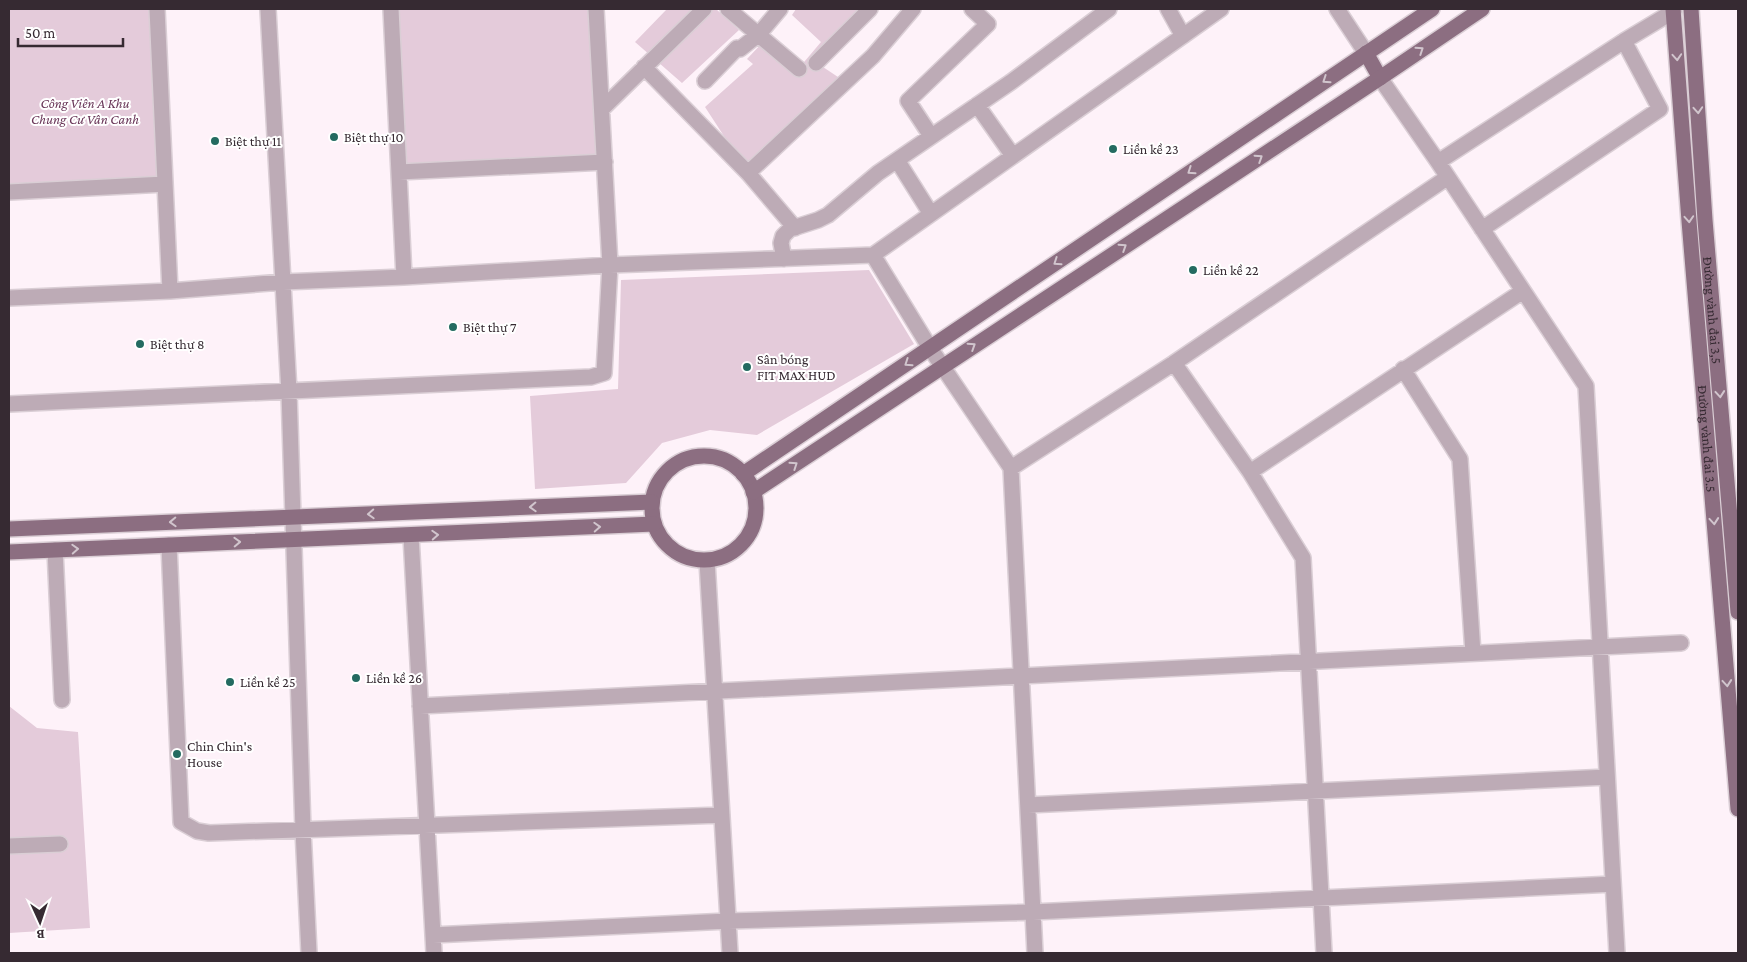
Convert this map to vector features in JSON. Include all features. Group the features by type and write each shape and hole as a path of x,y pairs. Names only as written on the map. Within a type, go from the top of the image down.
{"main road":[{"path":"743,474 1432,9"},
{"path":"753,492 1482,9"},
{"name":"Đường vành đai 3,5","path":"1691,9 1705,220 1738,612"},
{"name":"Đường vành đai 3.5","path":"1674,10 1689,221 1738,810"},
{"path":"1366,53 1380,78"},
{"path":"705,456 719,458 732,465 743,474 753,492 756,504 754,521 748,536 737,548 723,557 707,560 692,559 677,554 665,544 656,532 652,517 652,502 656,487 664,474 676,464 690,458 705,456"},
{"path":"9,530 652,502"},
{"path":"9,552 654,524"}],"street":[{"path":"157,9 170,291"},
{"path":"268,9 289,392 303,830 309,953"},
{"path":"391,9 404,277"},
{"path":"9,404 591,377 604,373 610,265 596,9"},
{"path":"602,109 704,9"},
{"path":"728,9 799,69"},
{"path":"705,81 737,48 740,50 759,34 780,9"},
{"path":"748,173 844,81 873,56 913,9"},
{"path":"931,136 908,101 988,24 972,9"},
{"path":"784,258 782,251 783,236 790,229 828,215 861,186 1109,9"},
{"path":"1168,9 1183,36"},
{"path":"9,298 170,291 283,282 610,265 873,255 1221,9"},
{"path":"1337,9 1366,53"},
{"path":"1438,162 1674,10"},
{"path":"816,63 864,11"},
{"path":"1482,229 1660,109 1624,41"},
{"path":"644,67 748,173 795,228"},
{"path":"1380,78 1438,162 1586,386 1617,953"},
{"path":"977,105 1013,156"},
{"path":"897,160 931,214"},
{"path":"399,172 605,162"},
{"path":"1011,468 1174,363 1448,177"},
{"path":"9,192 165,184"},
{"path":"873,255 930,348 1011,468 1035,953"},
{"path":"1250,472 1523,291"},
{"path":"1174,363 1250,472 1302,558 1324,953"},
{"path":"1403,369 1460,460 1473,653"},
{"path":"411,536 434,953"},
{"path":"169,544 181,822 197,831 209,833 426,827 722,815"},
{"path":"55,550 62,700"},
{"path":"707,560 730,953"},
{"path":"420,706 1681,643"},
{"path":"1028,805 1607,777"},
{"path":"9,846 60,844"},
{"path":"433,935 728,921 1033,912 1613,884"}],"green space":[{"name":"Công Viên A Khu Chung Cư Vân Canh","path":"9,9 157,9 165,184 9,192"},
{"path":"391,9 596,9 605,162 399,172"},
{"path":"667,9 716,9 739,30 682,83 635,42"},
{"path":"796,9 857,9 865,16 817,63 844,81 748,173 705,107 753,64 747,59 765,40 799,68 821,42 792,15"},
{"name":"Sân bóng FIT MAX HUD","path":"869,270 914,344 757,435 710,430 662,443 626,483 535,489 530,396 618,389 621,280"},
{"path":"9,706 37,728 78,732 90,928 9,933"}],"place":[{"name":"Biệt thự 10","path":"334,137"},
{"name":"Biệt thự 11","path":"215,141"},
{"name":"Liền kề 23","path":"1113,149"},
{"name":"Liền kề 22","path":"1193,270"},
{"name":"Biệt thự 7","path":"453,327"},
{"name":"Biệt thự 8","path":"140,344"},
{"name":"Sân bóng FIT MAX HUD","path":"747,367"},
{"name":"Liền kề 26","path":"356,678"},
{"name":"Liền kề 25","path":"230,682"},
{"name":"Chin Chin's House","path":"177,754"}]}
